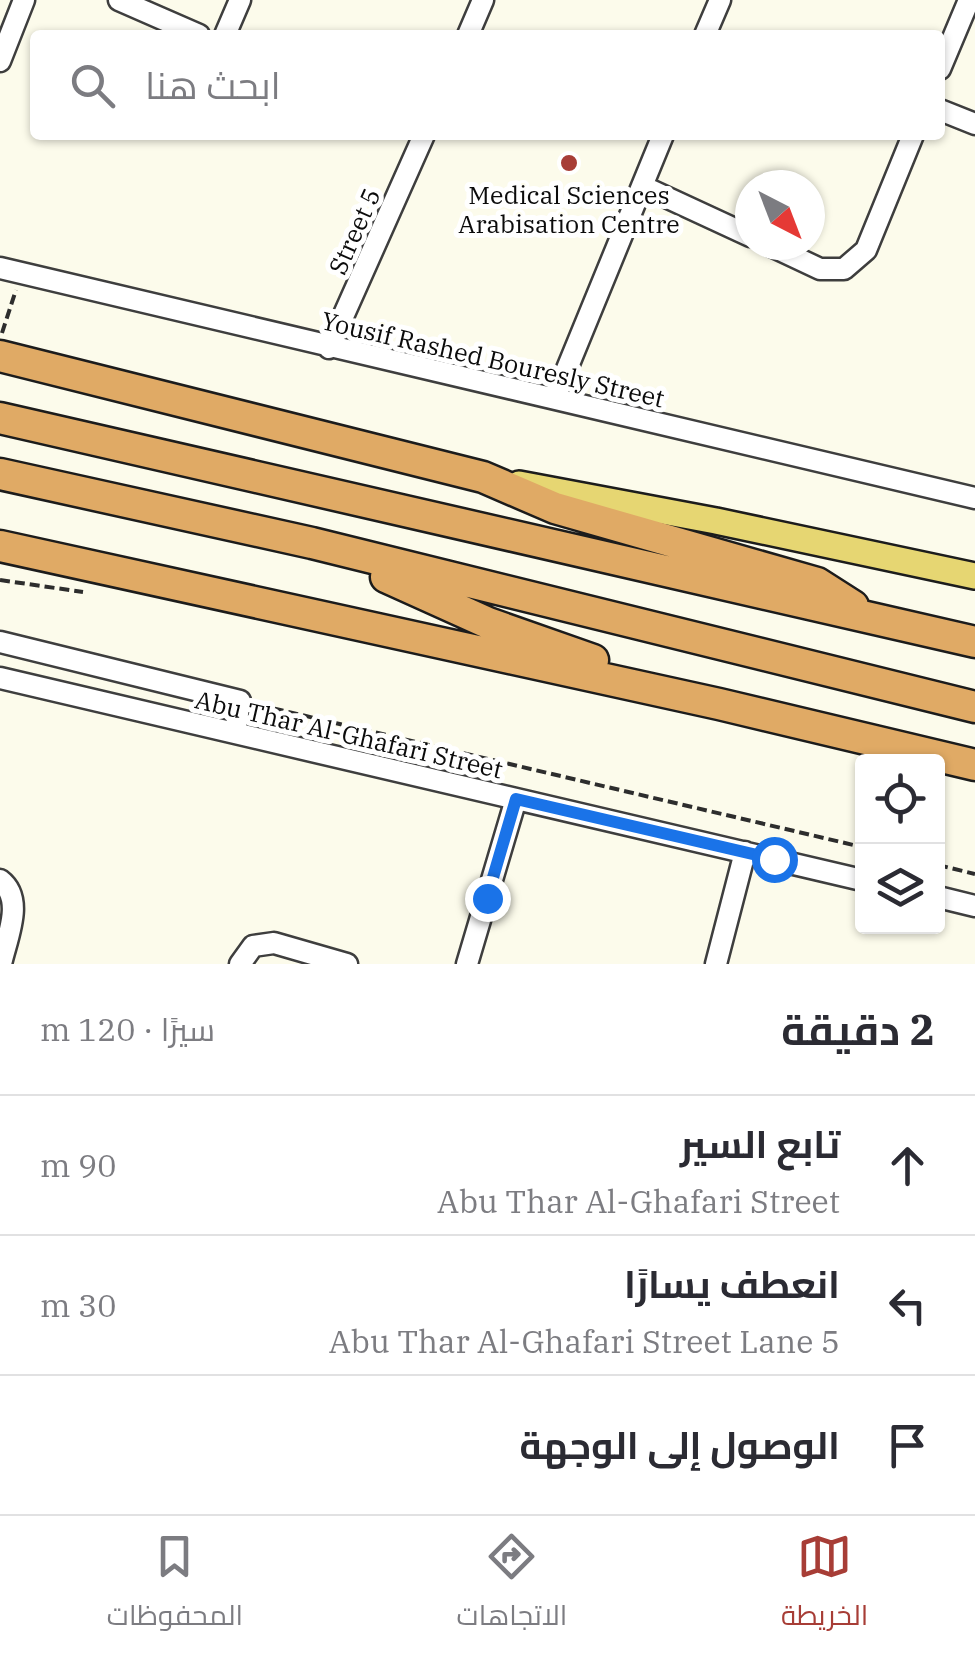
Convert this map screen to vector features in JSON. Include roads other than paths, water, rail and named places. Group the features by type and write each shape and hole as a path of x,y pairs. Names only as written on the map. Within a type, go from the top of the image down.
{"highway":[{"path":"4,350 482,477 555,508 818,583 873,619"},
{"path":"0,418 975,642"},
{"path":"0,474 312,544 975,707"},
{"path":"312,544 488,623 719,704"},
{"path":"0,548 719,704 975,764"}],"main road":[{"path":"482,477 975,573"}],"street":[{"path":"0,62 24,0"},
{"path":"119,0 187,30"},
{"path":"227,30 240,0"},
{"path":"470,30 483,0"},
{"path":"707,30 720,0"},
{"path":"945,57 968,0"},
{"path":"945,112 975,124"},
{"name":"Street 5","path":"330,348 422,140"},
{"path":"555,398 661,140"},
{"path":"801,260 820,269 844,269 866,250 911,140"},
{"path":"642,186 735,229"},
{"name":"Yousif Rashed Bouresly Street","path":"10,271 975,498"},
{"path":"0,642 240,701 235,733"},
{"name":"Abu Thar Al-Ghafari Street","path":"0,678 855,878"},
{"path":"467,964 516,799"},
{"path":"716,964 745,852"},
{"path":"0,880 10,887 15,904 2,964"},
{"path":"945,899 975,906"},
{"path":"240,964 254,946 274,943 347,964"}],"place":[{"name":"Medical Sciences Arabisation Centre","path":"569,163"}]}
